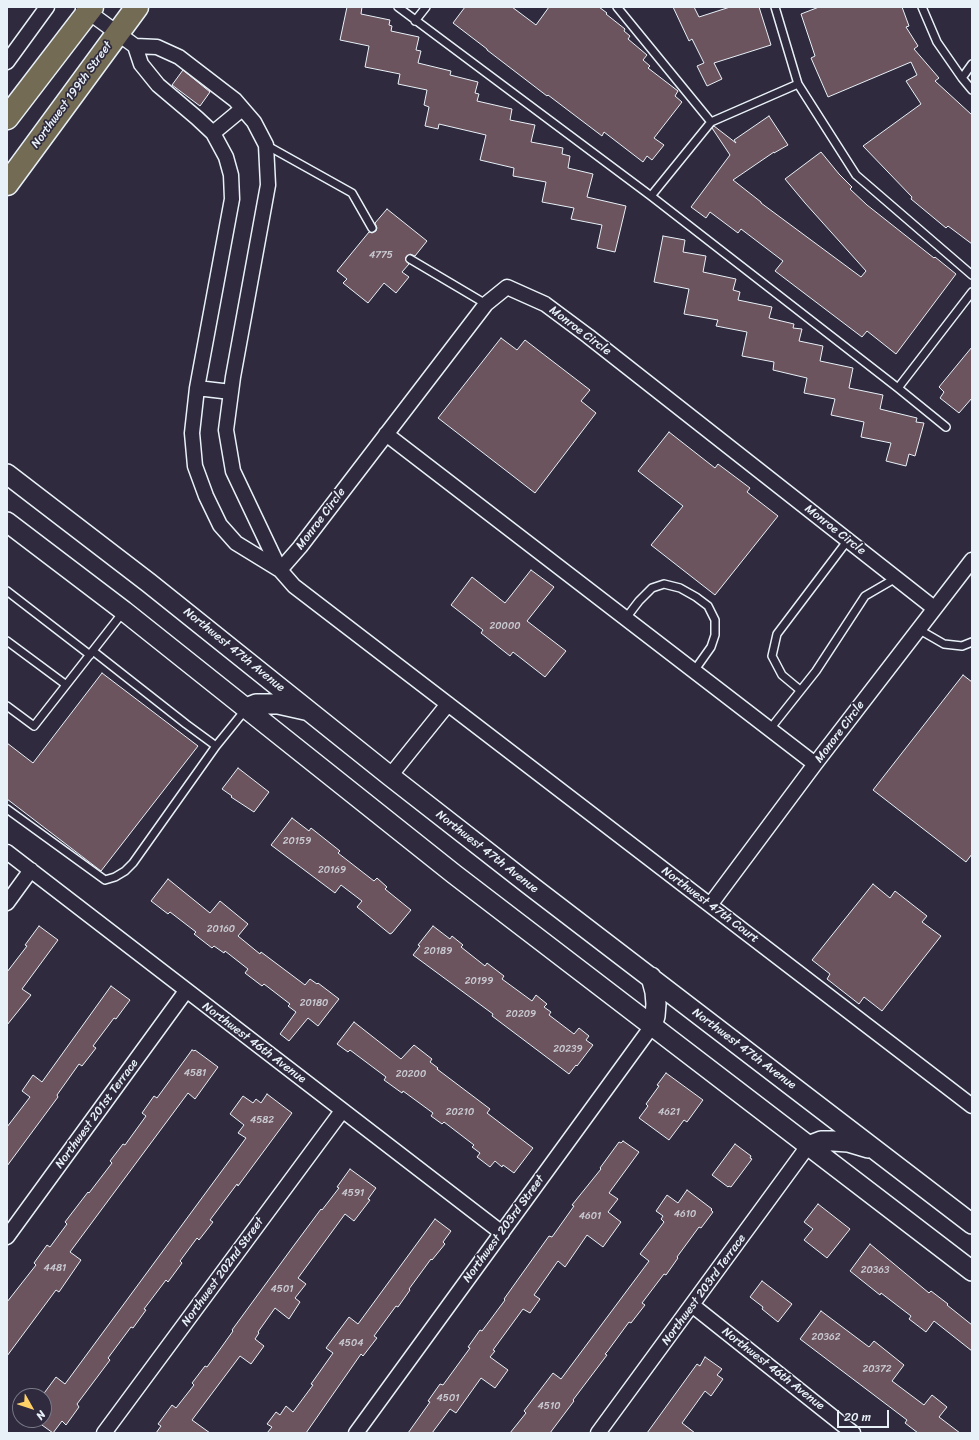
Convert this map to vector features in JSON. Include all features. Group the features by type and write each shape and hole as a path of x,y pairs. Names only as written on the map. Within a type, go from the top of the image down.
{"main road":[{"name":"Northwest 199th Street","path":"7,184 137,7"},
{"path":"7,118 87,9"},
{"name":"Northwest 47th Avenue","path":"7,474 149,583 390,776 972,1224"},
{"path":"7,522 124,611 423,850 972,1271"},
{"path":"246,708 256,704 278,704 310,711"},
{"path":"651,978 655,992 656,1004 652,1026"},
{"path":"808,1146 820,1141 848,1142 877,1151"}],"street":[{"path":"7,62 47,7"},
{"path":"87,9 135,46 141,64 158,85 213,133 226,157 231,175 232,199 197,388 192,433 195,466 206,496 220,525 236,544 280,570"},
{"path":"135,46 157,47 179,57 235,100 254,122 266,145 268,185 231,392 226,430 233,471 280,570"},
{"path":"213,133 242,109"},
{"name":"Monroe Circle","path":"280,570 300,548 486,304 507,286 546,304 934,608"},
{"path":"197,388 231,392"},
{"path":"386,434 815,764"},
{"name":"Monore Circle","path":"710,905 815,764 972,560"},
{"name":"Northwest 47th Court","path":"280,570 294,586 972,1106"},
{"path":"390,776 448,704"},
{"name":"Northwest 46th Avenue","path":"7,852 502,1233"},
{"path":"7,903 31,870"},
{"name":"Northwest 201st Terrace","path":"7,1237 186,991"},
{"name":"Northwest 203rd Street","path":"356,1433 652,1026"},
{"name":"Northwest 202nd Street","path":"104,1433 342,1111"},
{"name":"Northwest 203rd Terrace","path":"598,1433 808,1146"},
{"name":"Northwest 46th Avenue","path":"692,1305 846,1431"}],"lane":[{"path":"398,7 651,196 946,427"},
{"path":"415,21 426,7"},
{"path":"617,7 711,122"},
{"path":"775,7 798,84 856,175 972,275"},
{"path":"922,7 938,42 962,78 972,90"},
{"path":"962,78 972,64"},
{"path":"651,196 711,122 798,84"},
{"path":"266,145 352,193 372,228"},
{"path":"410,259 486,304"},
{"path":"898,388 972,292"},
{"path":"800,690 782,676 772,656 777,634 848,540"},
{"path":"770,729 816,671 864,596 896,578"},
{"path":"626,618 639,601 652,588 664,584 680,588 708,606 715,620 715,635 711,647 694,671"},
{"path":"7,592 92,653 216,746"},
{"path":"7,706 34,726 65,684 92,653 124,611"},
{"path":"918,629 944,644 962,646 972,642"},
{"path":"7,641 65,684"},
{"path":"7,809 105,880 115,877 125,871 132,863 216,746 246,708"}],"building":[{"path":"347,7 362,7 361,14 390,20 389,25 392,26 391,31 419,37 416,50 421,51 418,63 451,71 450,75 478,82 475,93 479,94 477,101 512,109 510,120 535,125 531,142 563,148 562,154 570,156 568,168 593,174 587,197 626,206 615,252 597,248 602,225 571,219 574,208 542,202 546,182 513,176 514,168 480,160 486,135 439,124 438,129 425,126 429,107 424,105 427,90 398,84 400,74 365,67 369,46 340,40"},
{"path":"465,7 512,7 536,25 549,7 599,7 625,29 624,31 630,36 628,39 647,55 643,60 650,66 648,68 678,91 675,96 682,102 654,138 664,145 652,160 647,156 643,162 604,132 602,136 548,95 547,96 453,23"},
{"path":"673,7 694,7 699,17 730,7 759,7 771,45 714,63 722,79 707,86 697,66 704,63 692,39 689,41"},
{"path":"819,7 902,7 909,26 906,27 918,46 914,49 939,78 935,81 972,115 972,244 948,226 946,228 911,199 912,197 863,146 921,104 906,81 917,75 911,62 828,97 811,58 815,56 801,14"},
{"path":"183,70 210,92 200,106 172,85"},
{"path":"769,116 788,145 774,152 733,180 761,203 861,277 866,271 785,179 821,152 852,187 850,189 867,205 956,274 896,354 867,331 862,337 775,271 783,261 741,229 738,233 710,212 706,218 691,207 730,155 712,128 714,126 736,143 734,140"},
{"path":"387,209 427,241 415,256 410,254 406,257 406,261 409,264 402,272 409,277 396,293 384,283 368,303 343,283 347,279 337,271 369,232 372,233 376,231 377,228 375,223"},
{"path":"663,236 685,240 683,252 706,256 703,272 736,279 733,290 740,292 738,300 772,307 769,318 794,324 793,328 802,329 799,341 823,346 820,361 853,368 849,388 883,395 880,409 917,418 916,422 924,423 915,456 909,454 906,466 886,461 891,443 861,437 864,422 831,415 835,399 804,393 807,378 773,370 774,362 742,356 747,332 716,326 718,320 684,314 689,289 654,282"},
{"path":"501,338 517,350 525,340 590,390 581,401 596,413 535,493 438,418"},
{"path":"972,347 972,398 959,413 940,398 944,392 939,387"},
{"path":"669,432 715,468 718,464 750,488 747,492 778,516 715,595 651,545 683,506 638,471"},
{"path":"531,570 554,587 527,621 566,651 545,677 513,652 510,656 481,633 483,630 451,605 472,577 505,603"},
{"path":"102,673 198,746 101,871 7,799 7,743 33,763"},
{"path":"963,675 972,682 972,854 966,862 873,790"},
{"path":"238,768 269,792 254,812 231,797 232,796 222,789"},
{"path":"292,818 309,831 311,828 340,851 338,853 374,881 377,878 387,887 385,889 411,910 392,933 390,934 357,907 362,901 341,885 335,893 271,845"},
{"path":"168,879 210,913 220,901 248,924 238,936 260,954 261,952 305,985 310,979 317,984 318,983 339,999 318,1026 308,1018 289,1041 280,1034 296,1012 288,1006 290,1004 264,984 262,986 245,973 248,969 225,951 224,953 214,946 212,948 194,934 196,932 170,912 168,914 151,901"},
{"path":"873,884 890,898 895,891 927,916 922,922 941,936 882,1011 864,997 859,1004 827,979 830,974 812,960"},
{"path":"39,926 58,940 22,989 31,995 7,1025 7,972 27,946 25,945"},
{"path":"433,926 450,939 452,936 463,945 461,947 485,966 487,963 504,976 502,979 532,1001 536,995 547,1004 544,1007 551,1012 549,1015 574,1034 579,1028 589,1036 586,1040 593,1045 569,1074 492,1016 493,1014 413,955 420,946 418,945"},
{"path":"111,986 130,1000 93,1046 96,1048 82,1066 79,1064 57,1095 58,1097 7,1166 7,1127 30,1097 22,1091 33,1075 42,1082"},
{"path":"354,1022 401,1059 414,1045 432,1059 430,1062 438,1068 437,1069 490,1109 487,1113 533,1148 514,1173 503,1165 502,1167 495,1161 490,1167 477,1157 480,1153 472,1147 474,1145 444,1122 442,1124 431,1116 433,1113 403,1091 402,1093 384,1080 386,1077 350,1050 348,1052 337,1044"},
{"path":"192,1050 195,1050 218,1067 195,1099 188,1093 70,1252 81,1260 59,1292 56,1290 7,1356 7,1302 36,1265 34,1263 47,1245 50,1247 67,1224 65,1222 112,1163 110,1161 123,1144 125,1145 146,1116 142,1113 154,1096 157,1098"},
{"path":"666,1073 703,1100 687,1122 684,1120 669,1140 639,1118 648,1106 646,1104 659,1086 657,1085"},
{"path":"267,1094 292,1113 238,1186 237,1184 210,1220 213,1222 199,1240 197,1238 180,1261 182,1263 168,1282 166,1280 144,1309 146,1310 133,1328 131,1327 108,1358 110,1360 77,1404 79,1407 66,1425 62,1421 53,1433 46,1428 52,1428 52,1388 48,1388 56,1377 65,1384 246,1138 238,1133 244,1125 230,1114 243,1096 253,1103 256,1099 261,1103"},
{"path":"623,1141 639,1152 609,1193 618,1199 608,1212 621,1222 603,1247 587,1235 565,1267 558,1261 534,1295 540,1299 530,1313 523,1309 493,1350 495,1351 490,1357 508,1370 495,1388 481,1378 456,1413 450,1409 432,1433 408,1433 430,1402 428,1401 440,1384 443,1385 470,1348 468,1347 480,1330 482,1331 505,1300 504,1299 549,1236 552,1237 574,1206 572,1205 601,1169 600,1168 619,1142 621,1143"},
{"path":"735,1144 751,1156 750,1158 752,1159 731,1187 728,1187 712,1175"},
{"path":"350,1169 376,1188 368,1199 370,1200 354,1221 345,1214 298,1278 306,1284 295,1298 300,1302 289,1319 275,1308 258,1332 259,1333 255,1339 264,1346 251,1364 240,1356 192,1420 210,1433 156,1433 161,1426 158,1424 172,1405 176,1408 194,1385 192,1383 205,1366 207,1367 292,1248 321,1209 322,1210 339,1188 337,1187"},
{"path":"687,1190 712,1209 711,1210 713,1212 701,1228 699,1227 666,1275 664,1274 642,1303 645,1305 631,1323 629,1322 605,1354 607,1355 550,1433 510,1433 526,1413 524,1411 553,1373 561,1379 649,1261 640,1254 664,1222 661,1219 663,1216 656,1211 667,1195 678,1203"},
{"path":"818,1204 850,1229 827,1258 804,1240 813,1229 804,1222"},
{"path":"435,1219 451,1231 443,1242 445,1244 432,1260 431,1259 398,1307 396,1306 374,1336 377,1338 363,1356 361,1354 306,1433 267,1433 272,1427 267,1424 276,1412 280,1415 286,1406 293,1412 313,1385 311,1384 333,1353 326,1348 349,1317 358,1324"},
{"path":"870,1244 929,1293 931,1291 972,1325 972,1351 934,1321 926,1332 909,1319 911,1316 881,1293 880,1295 850,1271"},
{"path":"762,1281 792,1304 778,1322 750,1297"},
{"path":"821,1311 869,1347 874,1341 904,1365 892,1381 924,1405 932,1395 947,1407 939,1417 960,1433 918,1433 905,1423 907,1420 800,1339"},
{"path":"705,1357 722,1369 717,1375 723,1379 711,1396 705,1391 682,1423 695,1433 647,1433 697,1364 700,1366"}]}
